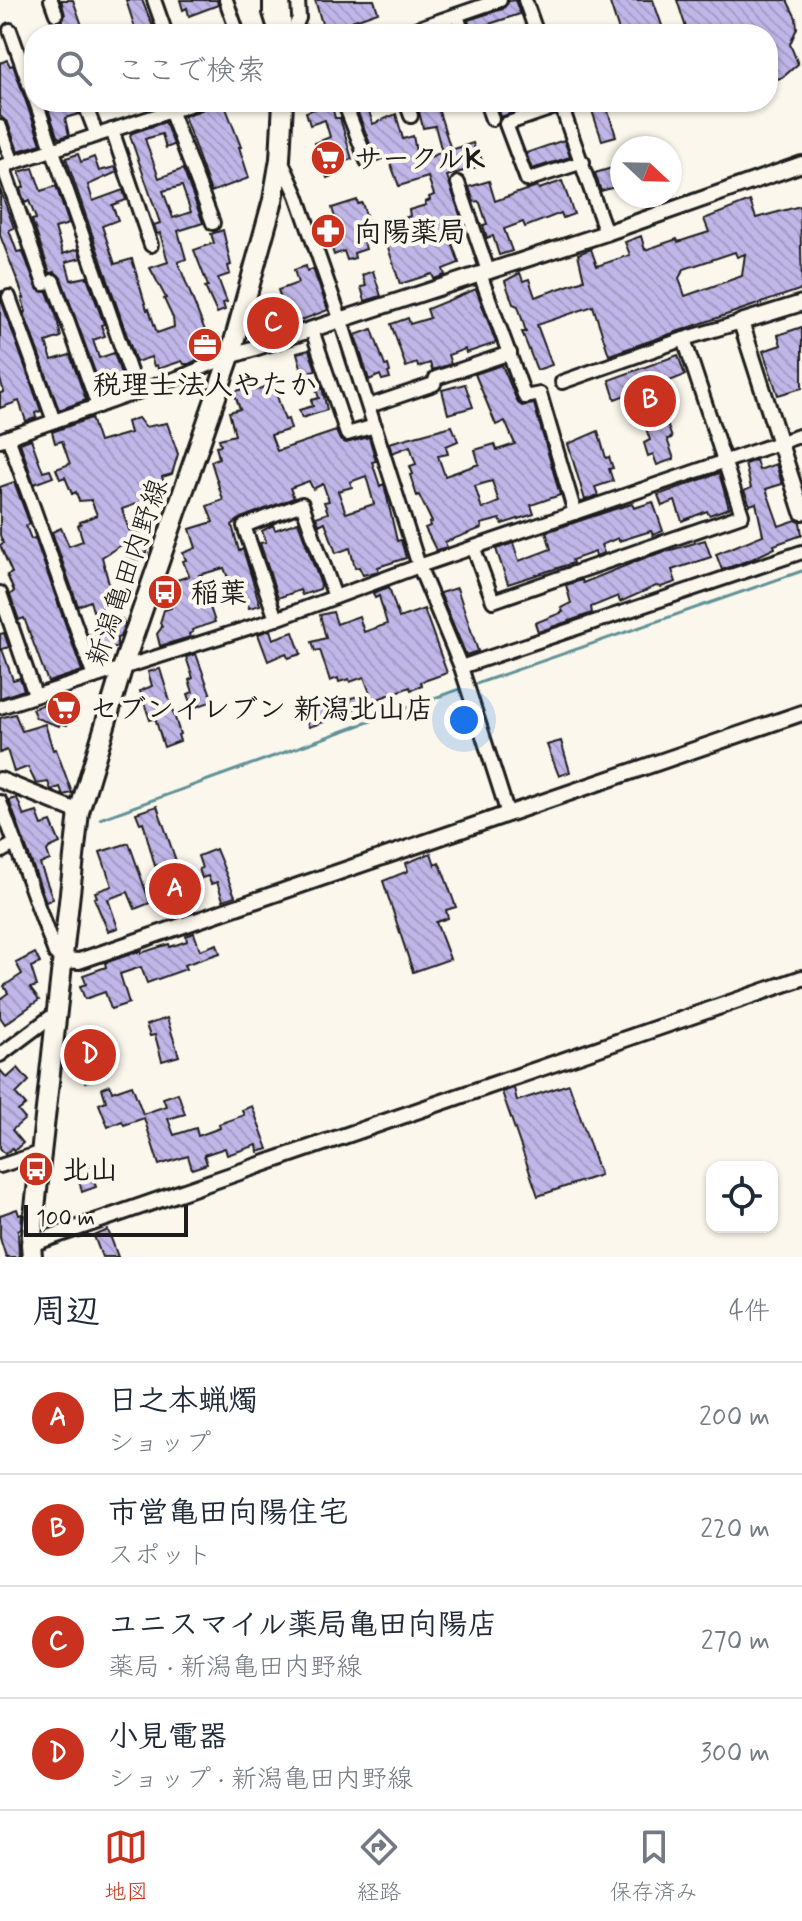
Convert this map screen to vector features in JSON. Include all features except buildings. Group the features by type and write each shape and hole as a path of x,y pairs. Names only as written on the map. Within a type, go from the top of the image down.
{"main road":[{"path":"279,24 280,0"},
{"name":"新潟亀田内野線","path":"32,1250 79,812 122,669 230,356 273,200 280,159 282,112"}],"street":[{"path":"51,0 56,14"},
{"path":"154,0 162,24"},
{"path":"226,0 234,24"},
{"path":"270,0 270,13 275,24"},
{"path":"296,24 298,0"},
{"path":"430,24 483,3 500,0"},
{"path":"525,0 533,24"},
{"path":"457,15 460,24"},
{"path":"10,30 24,69"},
{"path":"39,112 137,392"},
{"path":"88,112 96,133"},
{"path":"5,165 164,112"},
{"path":"171,112 213,223"},
{"path":"348,112 367,161"},
{"path":"410,112 411,116"},
{"path":"490,112 492,119"},
{"path":"538,112 506,124 527,180 583,162"},
{"path":"563,112 606,233"},
{"path":"0,127 5,165 98,406"},
{"path":"112,130 151,245"},
{"path":"280,159 297,195 341,321 419,566 461,667 508,814"},
{"path":"94,677 4,439 230,356 606,233 802,164"},
{"path":"458,183 525,397 540,394 575,513"},
{"path":"9,297 54,421"},
{"path":"562,382 684,339 802,303"},
{"path":"741,322 802,512"},
{"path":"312,330 347,434 375,426"},
{"path":"474,549 493,601 742,515 684,339"},
{"path":"369,406 434,384 436,378 510,353"},
{"path":"0,707 276,619 419,566 802,435"},
{"path":"276,619 244,526 302,504 335,597"},
{"path":"461,667 802,552"},
{"path":"0,593 35,695"},
{"path":"0,802 55,953 62,960 79,961 802,713"},
{"path":"0,780 79,812"},
{"path":"0,852 16,843"},
{"path":"32,1250 802,978"},
{"path":"0,1055 56,1013"},
{"path":"0,1166 42,1152"}],"waterway":[{"path":"473,685 802,571"},
{"path":"100,819 465,687"}],"place":[{"name":"サークルK","path":"328,158"},
{"name":"向陽薬局","path":"328,231"},
{"name":"ユニスマイル薬局亀田向陽店","path":"273,323"},
{"name":"税理士法人やたか","path":"205,345"},
{"name":"市営亀田向陽住宅","path":"650,401"},
{"name":"稲葉","path":"165,592"},
{"name":"セブンイレブン 新潟北山店","path":"64,708"},
{"name":"日之本蝋燭","path":"175,889"},
{"name":"小見電器","path":"90,1055"},
{"name":"北山","path":"36,1169"}]}
